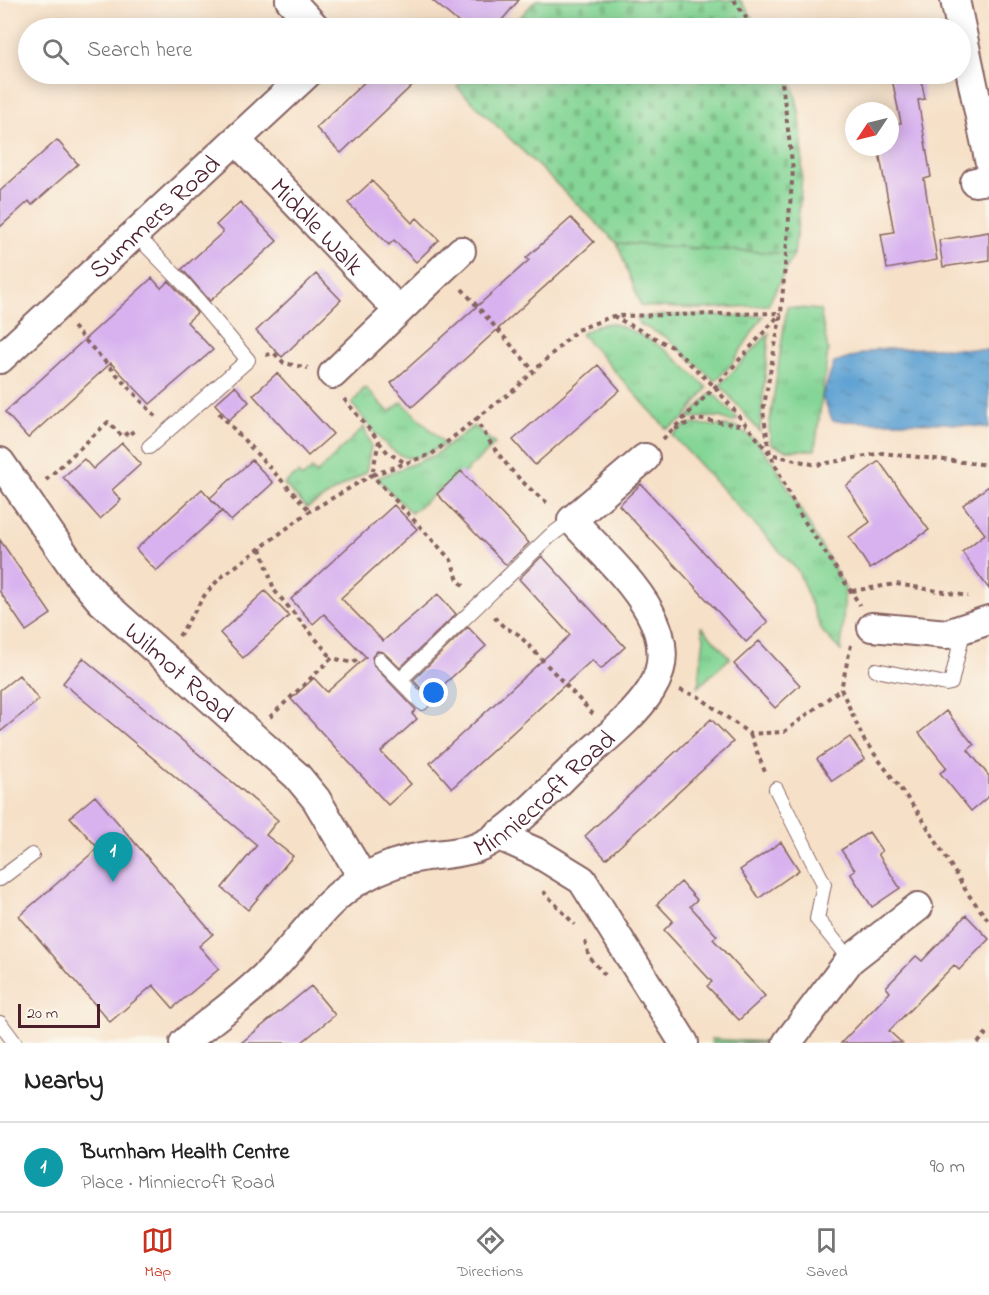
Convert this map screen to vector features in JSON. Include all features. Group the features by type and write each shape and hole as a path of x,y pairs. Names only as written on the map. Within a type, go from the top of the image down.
{"street":[{"path":"290,0 307,18"},
{"path":"955,0 958,18"},
{"name":"Summers Road","path":"0,359 297,84"},
{"path":"969,84 984,174"},
{"name":"Middle Walk","path":"237,141 398,310"},
{"path":"333,374 452,260"},
{"path":"572,520 645,458"},
{"name":"Wilmot Road","path":"0,462 78,574 101,601 297,776 316,799 363,878"},
{"name":"Minniecroft Road","path":"184,1043 273,969 333,898 363,878 403,861 477,848 497,835 617,727 642,701 657,680 663,654 656,620 639,596 572,520"},
{"path":"872,627 947,634 977,615"},
{"path":"497,835 538,853 582,880 684,1043"},
{"path":"787,1043 850,960 918,907"}],"lane":[{"path":"134,233 185,285 248,360 149,447"},
{"path":"400,680 550,537 572,520"},
{"path":"876,670 951,683 977,615"},
{"path":"380,660 422,703"},
{"path":"776,789 824,884 817,919 850,960"},
{"path":"0,879 32,855"},
{"path":"0,1023 15,1043"}],"path":[{"path":"735,0 747,18"},
{"path":"770,454 763,411 781,313 793,170 781,84"},
{"path":"452,260 533,370"},
{"path":"54,307 168,430"},
{"path":"166,660 206,593 261,548 310,511 372,475 432,454 476,419 577,330 613,316 781,313"},
{"path":"645,458 715,387 781,313"},
{"path":"613,316 672,347 715,387 770,454 797,510 852,591 872,627 852,638 841,689 864,740 920,815 968,894 989,921"},
{"path":"248,360 274,353 284,363 333,374 345,388 344,399 388,453 406,463"},
{"path":"205,397 231,428 310,511"},
{"path":"671,431 697,418 747,426"},
{"path":"476,419 496,454 533,493 572,520"},
{"path":"25,499 108,422 123,437 130,430 149,447"},
{"path":"372,475 379,441"},
{"path":"770,454 816,465 882,453 989,465"},
{"path":"261,548 274,590 332,657 353,663 369,648 380,660"},
{"path":"852,591 896,584 977,615"},
{"path":"252,734 332,657"},
{"path":"657,680 699,697 750,734 765,772 776,789"},
{"path":"750,734 784,732 841,689"},
{"path":"536,883 583,933"},
{"path":"978,1043 989,1030"}],"green space":[{"path":"536,0 740,0 753,18 519,18"},
{"path":"460,84 792,84 800,116 802,139 801,187 794,254 617,243 457,87"},
{"path":"617,243 794,254 768,305 701,309 641,306"},
{"path":"787,307 820,310 828,350 815,450 786,450 771,444 769,428"},
{"path":"666,315 763,316 731,365 715,381 666,337 639,324 637,318"},
{"path":"611,323 640,335 664,349 707,388 683,420 667,429 581,334 597,325"},
{"path":"769,333 760,431 760,432 720,385"},
{"path":"365,387 389,412 402,402 445,444 415,458 402,456 394,451 378,436 352,404"},
{"path":"712,392 738,419 732,422 720,417 688,418"},
{"path":"688,424 737,427 755,440 774,463 845,588 841,651 822,631 798,571 672,435"},
{"path":"474,426 495,444 444,492 441,489 411,513 377,478 435,455"},
{"path":"364,427 371,446 366,472 307,508 284,484 298,473 302,478 312,469 316,474"},
{"path":"701,626 730,658 698,687 704,638"},
{"path":"711,1039 765,1042 765,1043 712,1043"}],"water":[{"path":"878,349 989,350 989,428 945,423 833,421 822,397 834,363"}],"building":[{"path":"432,0 519,0 504,18 453,18"},
{"path":"362,84 413,84 341,153 316,128"},
{"path":"893,84 922,84 925,99 918,100 931,177 924,179 937,260 887,269 881,234 894,232 880,156 899,156 899,123 901,123 899,102 897,102"},
{"path":"57,140 78,164 32,205 29,201 0,227 0,191"},
{"path":"372,181 412,223 417,218 439,240 416,262 394,240 389,245 348,203"},
{"path":"240,202 277,241 210,301 182,269 223,232 216,225"},
{"path":"571,218 594,242 412,407 391,383 529,260 526,258"},
{"path":"989,232 989,260 943,267 939,240"},
{"path":"316,274 341,300 282,357 256,331"},
{"path":"152,278 161,288 169,281 197,313 187,322 213,350 150,404 111,363 28,438 5,412"},
{"path":"598,365 620,390 535,465 513,440"},
{"path":"277,373 333,434 308,456 253,395"},
{"path":"235,386 249,402 229,420 215,404"},
{"path":"122,443 141,464 112,490 121,500 100,519 63,477 84,459 93,469"},
{"path":"252,460 273,483 231,521 210,498"},
{"path":"879,461 929,530 870,569 849,537 870,522 846,486"},
{"path":"461,471 529,543 506,565 437,494"},
{"path":"641,484 768,622 746,642 619,505"},
{"path":"989,486 989,589 962,552 985,534 963,505"},
{"path":"202,489 222,511 156,571 136,549"},
{"path":"394,505 417,529 341,598 383,641 438,594 456,614 400,668 383,652 377,651 372,657 374,666 416,710 412,714 417,719 381,752 411,784 388,805 291,699 314,678 327,692 366,657 324,614 313,624 291,599"},
{"path":"0,540 51,614 26,631 0,592"},
{"path":"542,556 625,647 601,669 592,660 452,788 430,763 570,635 519,579"},
{"path":"265,591 289,616 243,658 220,633"},
{"path":"468,627 486,646 429,698 413,680"},
{"path":"759,641 800,685 775,708 734,664"},
{"path":"83,658 278,820 266,835 293,856 248,910 222,888 257,845 63,683"},
{"path":"19,675 39,700 0,732 0,690"},
{"path":"946,711 974,745 968,750 989,776 989,796 971,811 940,773 947,768 919,733"},
{"path":"711,719 733,742 606,859 585,836"},
{"path":"850,737 865,759 832,781 817,759"},
{"path":"95,796 213,934 199,946 219,969 173,1008 153,985 110,1022 19,916 98,848 70,817"},
{"path":"869,832 882,851 878,854 900,888 872,907 850,873 855,870 841,850"},
{"path":"781,842 799,870 759,898 740,870"},
{"path":"681,882 697,900 690,906 717,936 713,939 765,996 739,1020 707,986 712,982 664,930 673,921 657,904"},
{"path":"966,915 989,939 959,970 954,965 889,1031 902,1043 841,1043 890,992 886,987 916,956 922,961"},
{"path":"311,986 335,1015 301,1043 241,1043"}],"place":[{"name":"Burnham Health Centre","path":"113,882"}]}
